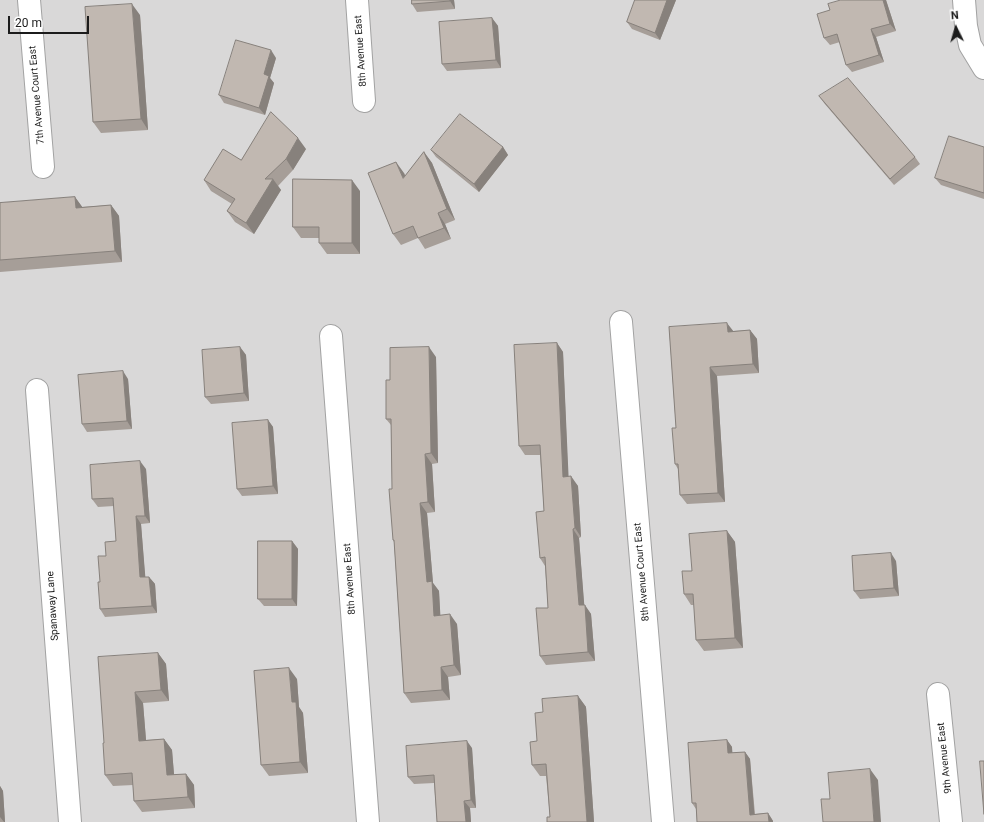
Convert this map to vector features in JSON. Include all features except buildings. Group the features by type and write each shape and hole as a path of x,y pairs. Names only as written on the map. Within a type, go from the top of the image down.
{"street":[{"name":"7th Avenue Court East","path":"30,0 43,167"},
{"name":"8th Avenue East","path":"357,0 364,101"},
{"path":"964,0 966,26 970,45 984,68"},
{"name":"8th Avenue Court East","path":"622,322 664,822"},
{"name":"8th Avenue East","path":"331,336 368,822"},
{"name":"Spanaway Lane","path":"37,390 70,822"},
{"name":"9th Avenue East","path":"938,694 951,822"}],"shaded area":[{"path":"0,0 984,0 984,822 0,822"}]}
